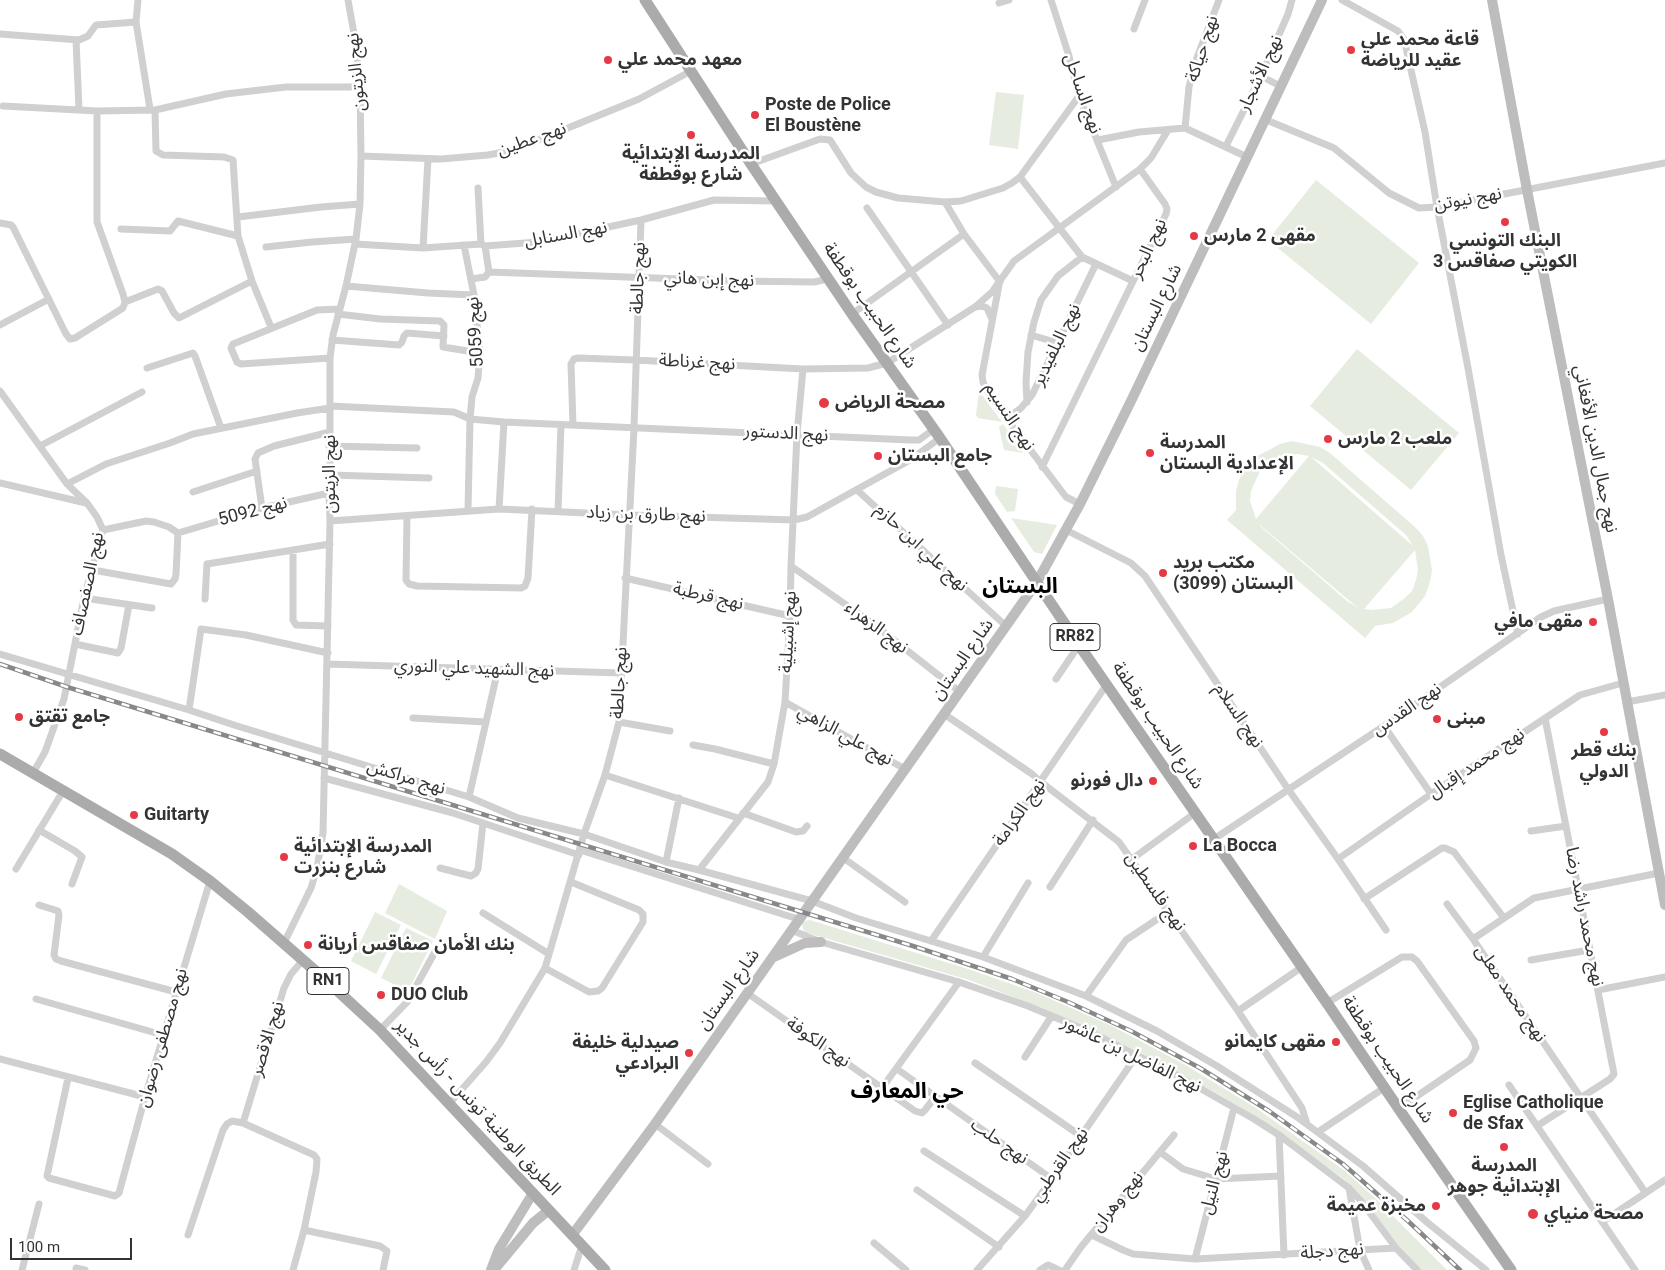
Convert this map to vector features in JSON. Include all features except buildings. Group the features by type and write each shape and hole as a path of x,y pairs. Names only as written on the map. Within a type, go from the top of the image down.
{"main road":[{"name":"شارع الحبيب بوقطفة","path":"645,0 828,279 937,434 1195,813 1511,1270"},
{"name":"شارع البستان","path":"572,1234 655,1124 1037,582 1080,504 1132,399 1322,0"},
{"name":"نهج جمال الدين الأفغاني","path":"1492,0 1665,905"},
{"name":"الطريق الوطنية تونس - رأس جدير","path":"0,754 172,854 210,881 284,943 380,1030 605,1270"},
{"path":"771,959 798,945 821,942"},
{"path":"493,1270 500,1249 533,1193"},
{"path":"493,1270 533,1223 549,1210"}],"street":[{"path":"138,0 136,22 152,110 156,151 162,155 224,157 233,160 238,236 252,281 271,327"},
{"name":"نهج الزيتون","path":"284,943 306,901 318,868 323,833 330,544 330,358 338,312 346,286 355,242 360,204 360,87 356,45 348,0"},
{"path":"999,3 1009,0"},
{"name":"نهج الساحل","path":"1051,0 1069,56 1079,96 1116,188"},
{"path":"1134,29 1145,0"},
{"name":"نهج حياكة","path":"1185,128 1189,87 1195,63 1219,0"},
{"name":"نهج الأشجار","path":"1226,146 1261,76 1292,0"},
{"path":"1342,0 1398,31 1403,36 1425,132 1500,555 1518,634"},
{"path":"0,34 76,40 88,36 96,25 136,22"},
{"path":"76,40 79,109"},
{"name":"نهج عطين","path":"361,156 428,159 488,155 523,146 639,99 691,71"},
{"path":"1261,76 1280,86"},
{"path":"3,106 97,111 152,110 226,94 286,87 360,87"},
{"path":"751,164 820,139 830,140 851,173 876,192 898,198 945,202 961,201 989,193 1012,183 1020,176 1079,96"},
{"path":"0,223 13,227 48,300 70,339 73,339 123,308 125,302 123,294 97,222 97,111"},
{"name":"نهج نيوتن","path":"1264,119 1334,148 1389,192 1403,201 1420,208 1437,207 1665,163"},
{"path":"1098,140 1139,132 1185,128 1247,157"},
{"path":"945,202 964,234 1000,282 1014,261 1140,169 1151,158 1168,130"},
{"path":"423,248 428,159"},
{"name":"نهج البحر","path":"1042,467 1166,214 1167,209 1140,169"},
{"path":"1020,176 1082,257 1133,281"},
{"path":"478,188 483,245 489,272"},
{"name":"نهج السنابل","path":"266,247 312,242 355,242 423,248 538,242 641,220 714,200 775,200"},
{"path":"238,217 360,204"},
{"path":"867,208 948,325"},
{"name":"نهج جالطة","path":"450,1104 500,1043 546,968 584,834 605,775 619,722 634,428 641,220"},
{"path":"121,229 170,231 178,221 238,236"},
{"path":"852,314 964,234"},
{"name":"نهج 5059","path":"464,245 474,295 480,353 478,378 472,397 470,419 468,510"},
{"path":"1027,402 1026,382 1031,335 1041,300 1058,276 1082,257"},
{"name":"نهج البلفيدير","path":"1007,419 1027,402 1032,395 1096,264"},
{"name":"نهج إبن هاني","path":"471,279 485,277 489,272 746,282 814,282 828,279"},
{"path":"125,302 158,289 162,291 174,313 180,318 252,281"},
{"name":"نهج النسيم","path":"1000,282 982,376 986,389 1066,498 1080,504"},
{"name":"نهج غرناطة","path":"573,425 571,364 572,361 578,358 804,369 868,368 886,363 948,325 975,307 1000,282"},
{"path":"346,286 474,295"},
{"path":"0,325 48,300"},
{"path":"975,307 982,306 987,308 992,319"},
{"path":"330,358 242,364 237,362 231,350 234,344 271,327 317,310 380,319 440,322 444,325 443,347 480,353"},
{"path":"332,340 399,345 407,333 444,336"},
{"path":"1031,335 1058,343"},
{"path":"147,368 193,353 221,428"},
{"name":"نهج إشبيلية","path":"699,870 768,782 774,764 785,702 797,434 804,369"},
{"name":"نهج الصفصاف","path":"0,391 67,484 86,503 100,522 103,530 84,598 64,699 45,752 33,773"},
{"path":"40,446 142,392"},
{"name":"نهج الدستور","path":"67,484 106,464 193,434 330,407 454,412 470,419 561,425 919,440 937,434"},
{"path":"499,509 504,422"},
{"path":"558,511 561,425"},
{"path":"262,508 255,459 258,453 301,438 330,432"},
{"name":"نهج طارق بن زياد","path":"330,521 499,509 794,520 807,517 910,460 937,434"},
{"path":"330,446 417,448"},
{"path":"193,492 257,471"},
{"path":"330,475 429,478"},
{"path":"0,483 86,503"},
{"name":"نهج علي ابن حازم","path":"857,490 1006,626"},
{"name":"نهج 5092","path":"178,533 262,508 329,493"},
{"path":"407,516 406,580 409,584 417,586 521,588 525,586 528,578 532,509"},
{"path":"93,570 171,584 175,579 178,533 169,527 146,521 103,530"},
{"name":"نهج السلام","path":"1066,530 1132,563 1139,569 1386,930"},
{"path":"205,599 207,564 330,544"},
{"path":"294,550 292,620 296,625 328,626"},
{"name":"نهج الزهراء","path":"791,566 876,626 960,692"},
{"name":"نهج قرطبة","path":"626,578 790,616"},
{"path":"84,598 152,608"},
{"name":"نهج القدس","path":"1214,839 1384,726 1547,614 1608,599"},
{"path":"75,644 118,653 121,648 129,606"},
{"path":"188,710 201,630 246,635 328,653"},
{"path":"1056,679 1080,645"},
{"name":"نهج مراكش","path":"0,654 468,797 518,818 584,834 666,862 812,901 856,918 982,956 1086,996 1156,1031 1217,1066 1307,1124 1363,1166 1428,1223 1486,1270"},
{"name":"نهج الشهيد علي النوري","path":"327,664 621,672"},
{"path":"468,797 498,669"},
{"name":"نهج محمد إقبال","path":"1338,859 1431,794 1584,693 1623,683"},
{"name":"نهج الكرامة","path":"931,941 1107,684"},
{"path":"1627,702 1665,695"},
{"name":"نهج علي الزاهي","path":"785,702 905,769"},
{"name":"نهج فلسطين","path":"944,714 1032,774 1120,842 1238,1010 1302,1108 1307,1124"},
{"path":"413,718 485,722"},
{"name":"نهج محمد راشد رضا","path":"1545,718 1614,1074 1610,1079 1580,1098"},
{"path":"619,722 670,731"},
{"path":"1384,726 1431,794"},
{"path":"693,745 774,764"},
{"path":"605,775 796,832 803,831 807,826"},
{"path":"324,778 453,813 798,919"},
{"path":"16,869 63,791"},
{"path":"666,862 679,798"},
{"path":"1132,859 1195,813"},
{"path":"1050,887 1092,820"},
{"path":"440,868 471,876 476,873 483,823"},
{"path":"1531,830 1566,826"},
{"path":"38,830 82,857 72,884"},
{"path":"1364,899 1442,848 1445,848 1454,852 1504,918"},
{"path":"842,857 905,902"},
{"name":"نهج محمد معلى","path":"1646,1192 1473,939 1534,898 1659,873"},
{"name":"نهج مصطفى رضوان","path":"68,1078 47,1176 115,1196 119,1193 163,1034 210,881"},
{"path":"546,968 589,992 598,991 602,988 643,922 643,914 639,910 570,882"},
{"path":"982,956 1028,883"},
{"path":"1447,904 1473,939"},
{"path":"39,905 58,911 54,955 56,959 176,992"},
{"path":"482,912 550,954"},
{"path":"1086,996 1126,940 1168,912"},
{"name":"نهج الفاضل بن عاشور","path":"791,930 821,942 959,982 1028,1006 1090,1032 1182,1078 1278,1135 1349,1188 1396,1248 1417,1270"},
{"path":"380,1030 408,1001 436,950"},
{"path":"1531,960 1589,950"},
{"path":"1327,1003 1402,957 1412,957 1474,1041 1476,1048 1470,1060 1398,1108"},
{"name":"نهج الاقصر","path":"243,1123 282,994 292,974 303,960"},
{"path":"1238,1010 1302,967"},
{"path":"1598,990 1665,977"},
{"path":"882,1088 959,982"},
{"name":"نهج الكوفة","path":"747,993 915,1111 922,1113 935,1096"},
{"path":"36,999 163,1034"},
{"path":"1025,1057 1051,1017"},
{"name":"نهج القرطبي","path":"977,1270 1025,1216 1052,1180 1137,1056"},
{"path":"0,1059 145,1097"},
{"path":"975,1064 1081,1136"},
{"name":"نهج حلب","path":"897,1069 1052,1180"},
{"path":"1509,1086 1635,1270"},
{"path":"1318,1132 1384,1088"},
{"path":"1537,1126 1580,1098"},
{"name":"نهج النيل","path":"1195,1259 1234,1108"},
{"path":"188,1235 223,1130 232,1121 243,1123 314,1155 316,1159 316,1172 304,1230 293,1270"},
{"path":"655,1124 708,1164"},
{"name":"نهج وهران","path":"1065,1270 1073,1257 1174,1135"},
{"path":"1278,1135 1284,1255"},
{"path":"924,1151 1025,1216"},
{"path":"1160,1152 1183,1169 1216,1179 1281,1176"},
{"path":"1602,1222 1665,1180"},
{"path":"1349,1188 1360,1250 1369,1270"},
{"path":"917,1190 999,1246"},
{"path":"22,1270 39,1204"},
{"path":"304,1230 380,1246 387,1251 383,1270"},
{"name":"نهج دجلة","path":"1092,1235 1133,1254 1195,1259 1396,1248"},
{"path":"874,1243 906,1270"},
{"path":"574,1270 582,1245"},
{"path":"1040,1270 1048,1265 1058,1270"},
{"path":"76,1268 85,1270"}],"shaded area":[{"path":"996,92 1024,95 1018,149 989,145"},
{"path":"1316,180 1419,263 1371,324 1268,240"},
{"path":"1357,349 1459,433 1411,490 1310,406"},
{"path":"979,391 1002,422 978,418 976,415"},
{"path":"1003,424 1023,453 1004,450 999,427"},
{"path":"1292,441 1320,447 1330,453 1423,536 1428,546 1432,570 1425,596 1412,612 1393,623 1375,626 1365,638 1227,520 1236,510 1236,491 1239,480 1247,465 1257,456 1280,444","holes":["1298,454 1309,456 1256,519 1250,501 1251,491 1260,471 1282,457","1311,457 1323,463 1406,535 1413,546","1259,525 1358,608 1347,601","1415,550 1418,570 1412,591 1391,608 1364,609"]},
{"path":"996,486 1018,489 1015,511 1007,512 995,494"},
{"path":"1011,518 1057,525 1042,554 1034,552"},
{"path":"399,884 447,911 435,939 385,913"},
{"path":"375,912 401,925 376,974 351,961"},
{"path":"810,920 968,969 1037,993 1112,1026 1182,1063 1256,1108 1345,1171 1447,1270 1421,1270 1394,1240 1360,1195 1344,1179 1247,1111 1218,1094 1133,1049 1042,1008 969,980 804,932 802,924"},
{"path":"406,928 433,941 408,991 381,978"}],"railway":[{"path":"0,664 67,687 913,946 1012,979 1068,1002 1131,1031 1200,1068 1269,1111 1343,1164 1460,1270"}],"place":[{"name":"قاعة محمد علي عقيد للرياضة","path":"1351,50"},
{"name":"معهد محمد علي","path":"608,60"},
{"name":"Poste de Police El Boustène","path":"755,115"},
{"name":"المدرسة الإبتدائية شارع بوقطفة","path":"691,135"},
{"name":"البنك التونسي الكويتي صفاقس 3","path":"1505,222"},
{"name":"مقهى 2 مارس","path":"1194,236"},
{"name":"مصحة الرياض","path":"824,403"},
{"name":"ملعب 2 مارس","path":"1328,439"},
{"name":"المدرسة الإعدادية البستان","path":"1150,453"},
{"name":"جامع البستان","path":"878,456"},
{"name":"مكتب بريد البستان (3099)","path":"1163,573"},
{"name":"مقهى مافي","path":"1593,622"},
{"name":"جامع تقتق","path":"19,717"},
{"name":"مبنى","path":"1437,719"},
{"name":"بنك قطر الدولي","path":"1604,732"},
{"name":"دال فورنو","path":"1153,781"},
{"name":"Guitarty","path":"134,815"},
{"name":"La Bocca","path":"1193,846"},
{"name":"المدرسة الإبتدائية شارع بنزرت","path":"284,857"},
{"name":"بنك الأمان صفاقس أريانة","path":"308,945"},
{"name":"DUO Club","path":"381,995"},
{"name":"مقهى كايمانو","path":"1336,1042"},
{"name":"صيدلية خليفة البرادعي","path":"689,1053"},
{"name":"Eglise Catholique de Sfax","path":"1453,1113"},
{"name":"المدرسة الإبتدائية جوهر","path":"1504,1147"},
{"name":"مخبزة عميمة","path":"1436,1206"},
{"name":"مصحة منياي","path":"1533,1214"}],"district":[{"name":"البستان","path":"1020,587"},
{"name":"حي المعارف","path":"907,1092"}]}
